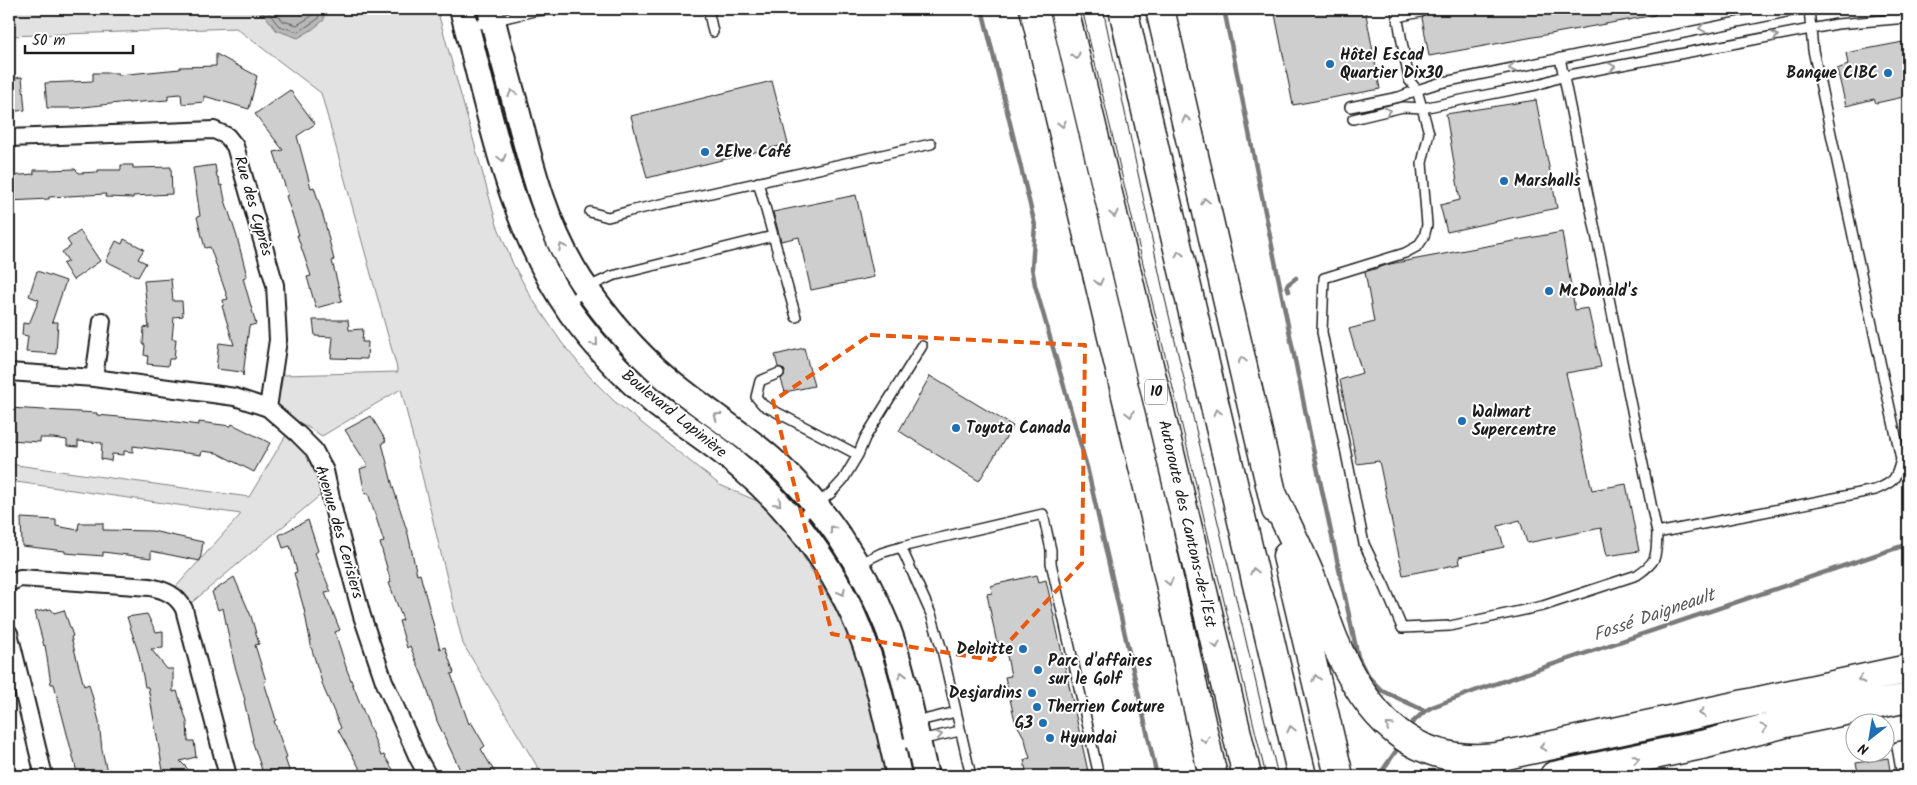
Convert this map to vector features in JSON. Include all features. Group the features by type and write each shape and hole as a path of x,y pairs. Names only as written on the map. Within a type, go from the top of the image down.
{"highway":[{"path":"1034,9 1159,534 1213,776"},
{"name":"Autoroute des Cantons-de-l'Est","path":"1064,9 1247,776"},
{"path":"1123,9 1302,776"},
{"path":"1160,9 1339,776"},
{"path":"1272,492 1312,580 1334,641 1362,693 1378,714 1396,731 1425,748 1446,755 1472,758 1497,757 1908,669"},
{"path":"1554,776 1706,744 1786,723 1908,698"}],"main road":[{"name":"Boulevard Lapinière","path":"491,14 540,193 562,246 587,289 618,329 645,358 670,380 768,456 792,479 836,533 857,566 877,604 891,637 902,731 899,776"},
{"name":"Boulevard Lapinière","path":"464,18 505,170 519,214 539,259 565,304 591,339 628,378 657,404 743,469 770,494 795,522 824,562 858,626 873,668 902,731 926,776"}],"street":[{"name":"Rue des Cyprès","path":"9,138 214,130 227,136 235,146 275,285 278,340 268,408"},
{"path":"94,378 102,321"},
{"name":"Avenue des Cerisiers","path":"9,372 94,378 235,397 268,408 314,450 325,471 362,616 381,671 418,758 428,776"},
{"path":"9,583 20,578 150,587 162,589 180,601 184,609 228,776"},
{"path":"9,633 44,776"}],"lane":[{"path":"464,18 557,9"},
{"path":"708,9 713,32"},
{"path":"1350,107 1560,58 1801,9"},
{"path":"1657,533 1875,490 1891,483 1898,472 1901,459 1810,29 1809,9"},
{"path":"1421,12 1396,13 1409,80 1417,90 1429,133 1422,162 1427,225 1424,237 1418,246 1405,253 1324,278 1322,332 1364,544 1402,628 1450,626 1543,606 1637,575 1649,567 1656,558 1657,533 1560,58"},
{"path":"1353,119 1403,107 1423,108 1536,85 1564,76 1837,24 1908,18"},
{"path":"590,212 608,217 931,144"},
{"path":"758,182 796,316"},
{"path":"565,304 587,289 612,276 773,236"},
{"path":"795,522 839,484 858,456 865,438 922,346"},
{"path":"780,373 760,381 756,397 759,401 763,405 858,456"},
{"path":"857,566 880,553 901,547 1043,514 1051,550 1051,563 1099,776"},
{"path":"901,547 931,614 944,659 971,776"},
{"path":"902,731 956,712"},
{"path":"902,731 960,731"},
{"path":"1902,776 1898,747 1908,745"}],"highlighted area":[{"path":"870,335 1085,345 1082,563 992,660 832,634 773,401"}],"shaded area":[{"path":"9,9 437,9 497,225 513,264 531,297 562,343 590,377 614,401 720,485 762,503 793,540 841,618 855,651 866,688 886,776 543,776 463,644 401,389 322,436 276,408 283,375 398,372 321,93 236,28 9,36"},
{"path":"288,432 309,456 318,470 323,493 190,604 174,589 241,514 9,481 9,464 249,497"}],"water":[{"path":"248,9 324,9 324,20 298,38 276,30 264,14"}],"building":[{"name":"Hôtel Escad Quartier Dix30","path":"1274,9 1365,9 1380,89 1293,105"},
{"path":"1426,9 1655,9 1655,15 1429,56 1422,18 1427,14"},
{"name":"Banque CIBC","path":"1908,41 1908,96 1876,103 1874,99 1846,106 1837,69 1848,65 1846,53"},
{"path":"216,54 257,76 249,109 204,96 204,102 182,104 181,94 168,95 168,100 75,108 47,108 45,83 93,81 93,73 118,73 118,75 180,69 180,67 216,66"},
{"path":"22,77 25,110 9,112 9,79"},
{"path":"772,81 788,144 647,178 631,116"},
{"path":"290,90 315,124 297,136 311,188 314,187 324,219 342,301 316,308 307,277 311,276 297,235 299,235 286,196 288,195 274,152 283,150 255,114"},
{"name":"Marshalls","path":"1536,100 1557,208 1447,232 1440,205 1460,200 1446,114"},
{"path":"121,165 133,165 133,168 171,167 172,194 133,196 133,198 105,197 106,194 9,201 9,176 34,174 34,170 75,169 79,173 98,172 98,170 121,170"},
{"path":"215,165 217,177 219,178 220,186 222,185 237,237 247,276 243,278 256,324 249,326 243,376 242,372 216,369 219,343 234,345 222,306 224,305 223,300 228,299 210,247 205,248 197,217 200,216 193,168"},
{"path":"856,195 874,277 811,290 799,237 781,241 773,212"},
{"path":"80,231 100,261 73,280 63,264 68,261 62,252 71,246 67,240"},
{"name":"Walmart Supercentre","path":"1562,232 1575,310 1588,308 1601,367 1566,373 1592,490 1626,484 1639,551 1607,556 1601,528 1527,543 1520,520 1498,526 1504,547 1459,557 1460,564 1403,575 1379,461 1357,464 1340,380 1362,373 1349,329 1374,322 1365,272 1390,264"},
{"path":"124,239 144,249 138,259 146,263 138,277 106,261 116,241 122,244"},
{"path":"37,271 66,281 52,322 58,322 56,354 26,352 28,336 22,335 23,323 29,324 39,300 29,296"},
{"path":"171,279 173,301 182,301 183,316 174,317 172,339 176,339 174,359 169,359 168,366 147,364 148,356 144,355 145,345 143,344 144,327 149,328 144,281"},
{"path":"313,320 348,320 349,330 363,329 362,342 368,342 367,359 331,358 333,337 315,336"},
{"path":"804,348 814,386 785,392 781,379 785,371 778,367 775,355"},
{"name":"Toyota Canada","path":"930,376 1013,426 979,481 899,431"},
{"path":"9,408 97,413 97,415 199,425 199,422 231,426 232,424 270,443 254,472 217,453 202,451 201,455 133,446 133,452 124,451 124,455 112,454 111,461 101,459 102,443 78,441 78,447 67,446 67,440 53,438 40,438 40,442 9,440"},
{"path":"371,416 386,441 382,443 393,487 408,534 417,575 420,574 440,649 445,647 454,673 451,674 469,724 471,722 485,746 481,749 497,776 463,776 437,721 426,685 410,646 407,648 399,621 403,620 389,583 391,582 380,543 384,542 368,493 365,494 360,469 368,466 345,430"},
{"path":"21,518 56,520 56,526 78,530 79,523 103,523 103,530 152,531 203,542 200,561 151,551 151,558 103,552 103,556 65,553 65,551 22,546"},
{"path":"308,520 318,551 315,553 331,592 325,593 340,630 335,632 347,670 381,756 384,755 397,776 364,776 338,730 341,728 324,689 312,650 304,609 294,573 297,572 290,546 283,548 279,535"},
{"name":"Parc d'affaires sur le Golf","path":"1037,575 1039,582 1046,580 1089,776 1027,776 1024,760 1030,758 1025,739 1015,721 1005,677 1011,676 1007,656 996,639 987,594 992,593 991,586"},
{"path":"234,577 251,616 259,644 255,645 266,681 264,682 291,776 264,776 252,740 245,700 234,663 223,608 218,610 212,592"},
{"path":"51,609 54,613 64,610 73,636 71,637 84,686 89,684 99,721 102,750 108,776 78,776 54,684 51,684 45,645 35,612"},
{"path":"147,614 156,632 163,631 163,648 151,649 167,669 173,669 173,692 177,691 187,722 188,741 194,741 196,757 180,761 195,776 164,776 148,687 145,687 139,655 127,617"},
{"path":"1889,762 1891,776 1859,776 1856,763"}],"waterway":[{"path":"982,9 1035,225 1032,268 1035,285 1087,467 1157,776"},
{"path":"1224,9 1312,444 1358,657 1367,675 1381,690 1425,711"},
{"name":"Fossé Daigneault","path":"1289,291 1287,285 1296,278"},
{"name":"Fossé Daigneault","path":"1413,722 1432,707 1480,689 1908,544"},
{"name":"Fossé Daigneault","path":"1382,771 1396,751"}],"tram line":[{"path":"1082,9 1266,776"},
{"path":"1103,9 1162,286 1278,776"}],"place":[{"name":"Hôtel Escad Quartier Dix30","path":"1330,64"},
{"name":"Banque CIBC","path":"1888,73"},
{"name":"2Elve Café","path":"705,152"},
{"name":"Marshalls","path":"1504,181"},
{"name":"McDonald's","path":"1549,291"},
{"name":"Walmart Supercentre","path":"1462,421"},
{"name":"Toyota Canada","path":"956,428"},
{"name":"Deloitte","path":"1023,649"},
{"name":"Parc d'affaires sur le Golf","path":"1038,670"},
{"name":"Desjardins","path":"1032,693"},
{"name":"Therrien Couture","path":"1037,707"},
{"name":"G3","path":"1043,723"},
{"name":"Hyundai","path":"1050,738"}]}
